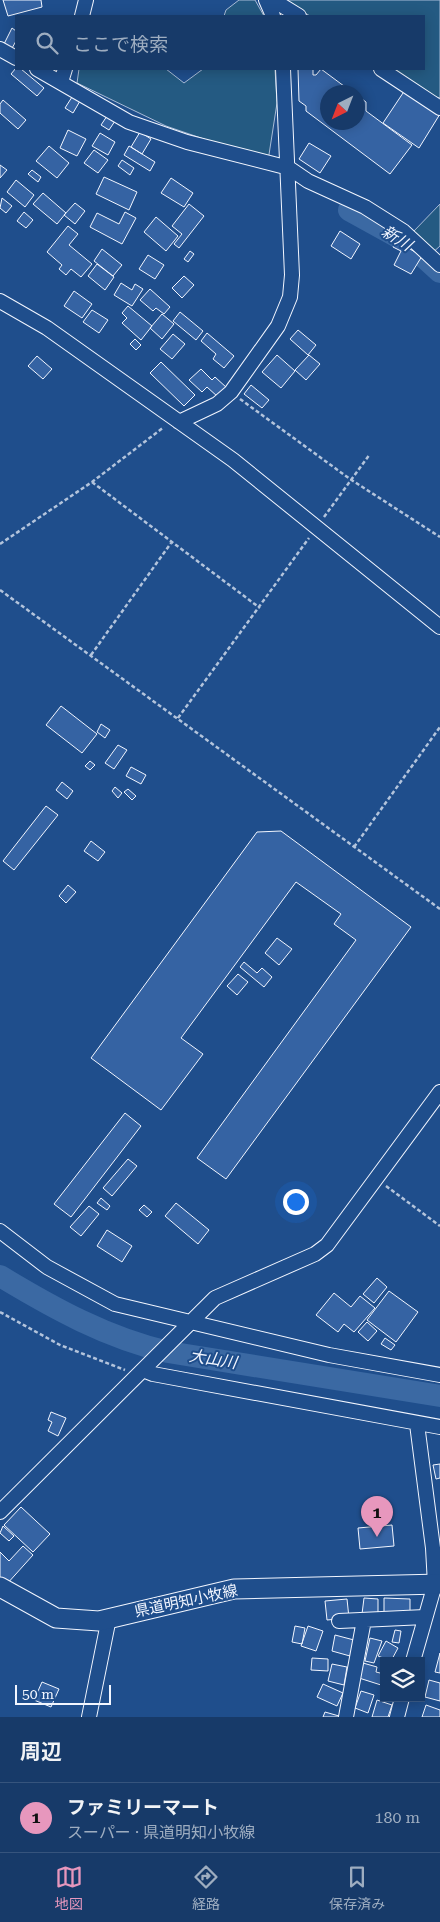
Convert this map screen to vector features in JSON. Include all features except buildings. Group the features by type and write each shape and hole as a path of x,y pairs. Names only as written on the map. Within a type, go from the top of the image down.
{"main road":[{"name":"県道明知小牧線","path":"0,1587 56,1618 99,1621 234,1589 437,1584"}],"street":[{"path":"82,15 86,0"},
{"path":"266,0 273,15"},
{"path":"273,0 296,15"},
{"path":"0,49 15,57"},
{"path":"41,70 63,75 129,122 187,142 288,168 308,181 365,207 404,231 440,265"},
{"path":"179,422 217,404 231,392 278,326 290,297 292,274 283,70"},
{"path":"383,70 440,108"},
{"path":"0,301 47,328 233,460 440,627"},
{"path":"0,1512 215,1298 315,1254 327,1245 440,1092"},
{"path":"0,1231 47,1267 115,1304 188,1323 329,1355 440,1375"},
{"path":"140,1373 440,1427"},
{"path":"414,1657 437,1584 417,1424"},
{"path":"89,1717 109,1618"},
{"path":"339,1621 425,1618"},
{"path":"346,1717 364,1620"},
{"path":"397,1717 401,1702"}],"path":[{"path":"231,392 350,479 440,537"},
{"path":"0,544 92,482 167,425 179,422"},
{"path":"178,718 260,608 350,479 370,454"},
{"path":"92,482 260,608"},
{"path":"91,655 171,543"},
{"path":"0,590 440,909"},
{"path":"354,846 440,727"},
{"path":"376,1179 440,1226"},
{"path":"0,1312 60,1345 140,1373"}],"shaded area":[{"path":"239,0 255,0 263,15 224,15 226,10"},
{"path":"284,0 440,0 440,98 432,96 393,70 425,70 425,15 308,15"},
{"path":"79,70 167,70 184,83 202,70 275,70 277,103 268,161 166,126 77,83"},
{"path":"440,204 440,246 431,254 413,232"}],"waterway":[{"name":"新川","path":"349,210 407,242 440,272"},
{"name":"大山川","path":"0,1276 81,1321 145,1346 168,1352 440,1396"}],"place":[{"name":"ファミリーマート","path":"377,1537"}]}
